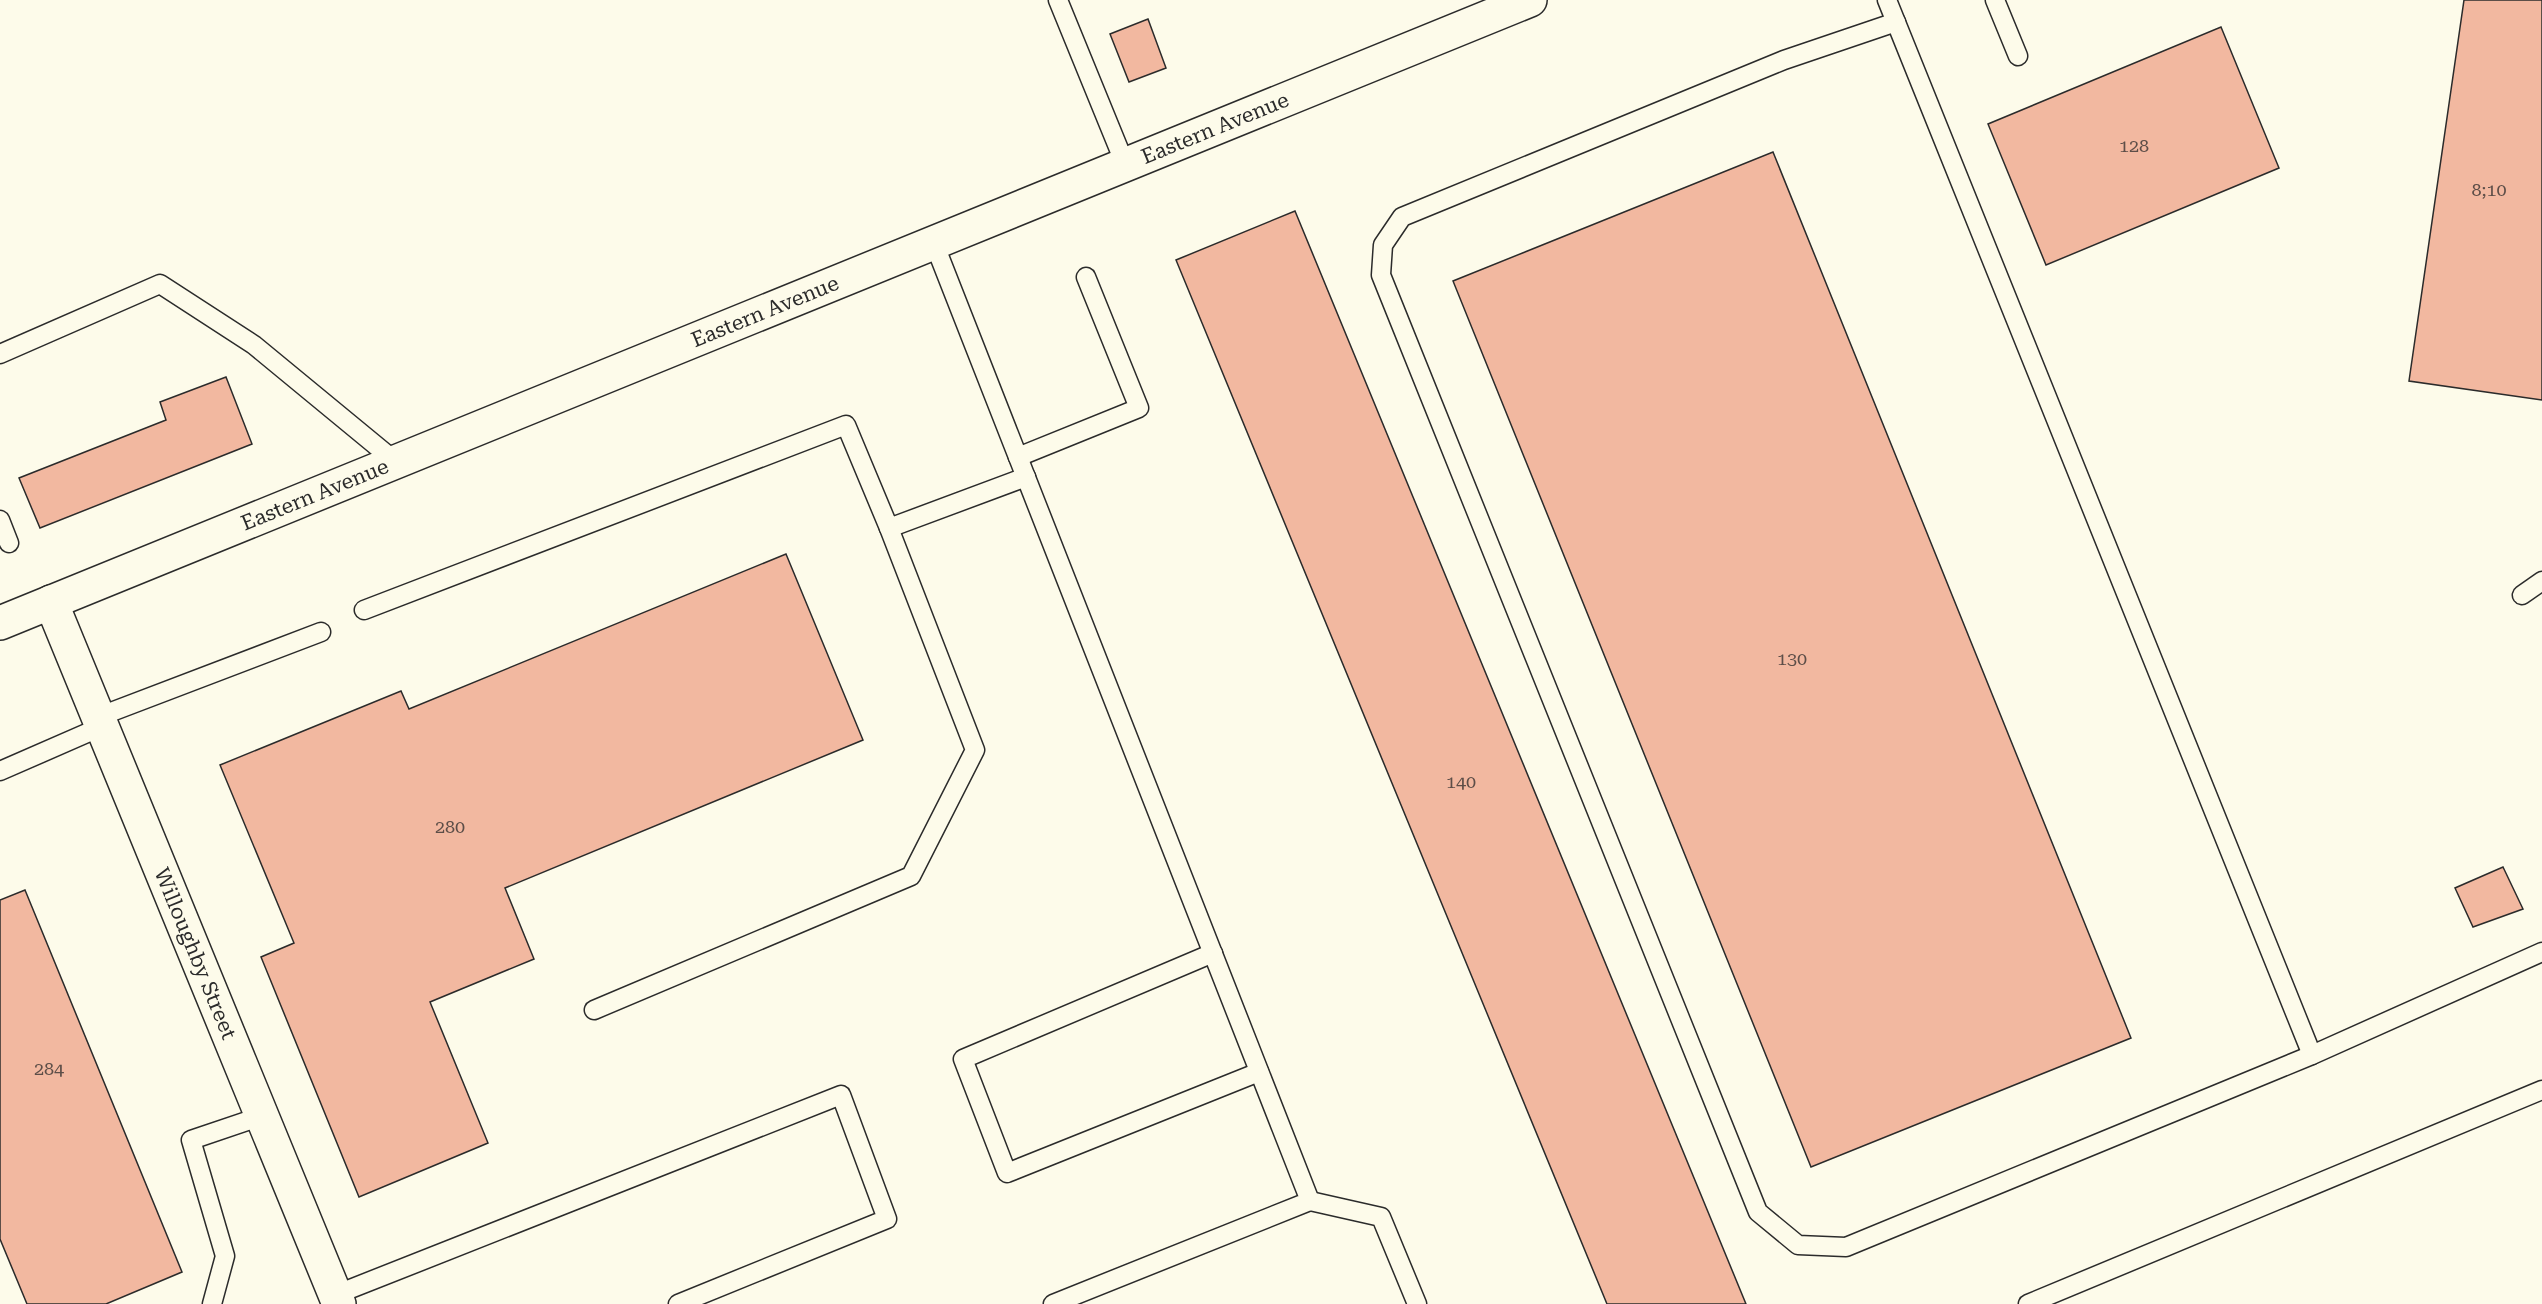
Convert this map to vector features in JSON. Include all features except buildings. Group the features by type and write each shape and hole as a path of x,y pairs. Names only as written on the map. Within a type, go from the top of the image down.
{"main road":[{"name":"Eastern Avenue","path":"0,623 1530,0"},
{"name":"Willoughby Street","path":"51,602 337,1300"}],"lane":[{"path":"1059,0 1125,164"},
{"path":"1887,0 2312,1055"},
{"path":"1995,0 2018,56"},
{"path":"1896,22 1784,60 1402,217 1383,245 1381,274 1398,319 1758,1212 1798,1245 1846,1247 2312,1055 2542,952"},
{"path":"934,243 1310,1201"},
{"path":"1018,457 1139,408 1086,277"},
{"path":"0,354 160,284 254,345 396,462"},
{"path":"363,610 846,425 889,528 975,750 911,876 594,1010"},
{"path":"889,528 1026,477"},
{"path":"0,520 9,543"},
{"path":"2522,595 2542,581"},
{"path":"0,771 100,722 321,632"},
{"path":"1213,953 963,1059 1007,1173 1260,1072"},
{"path":"2028,1304 2542,1090"},
{"path":"337,1300 841,1095 886,1219 678,1304"},
{"path":"212,1304 225,1256 191,1140 262,1116"},
{"path":"1053,1304 1310,1201 1381,1217 1417,1304"}]}
